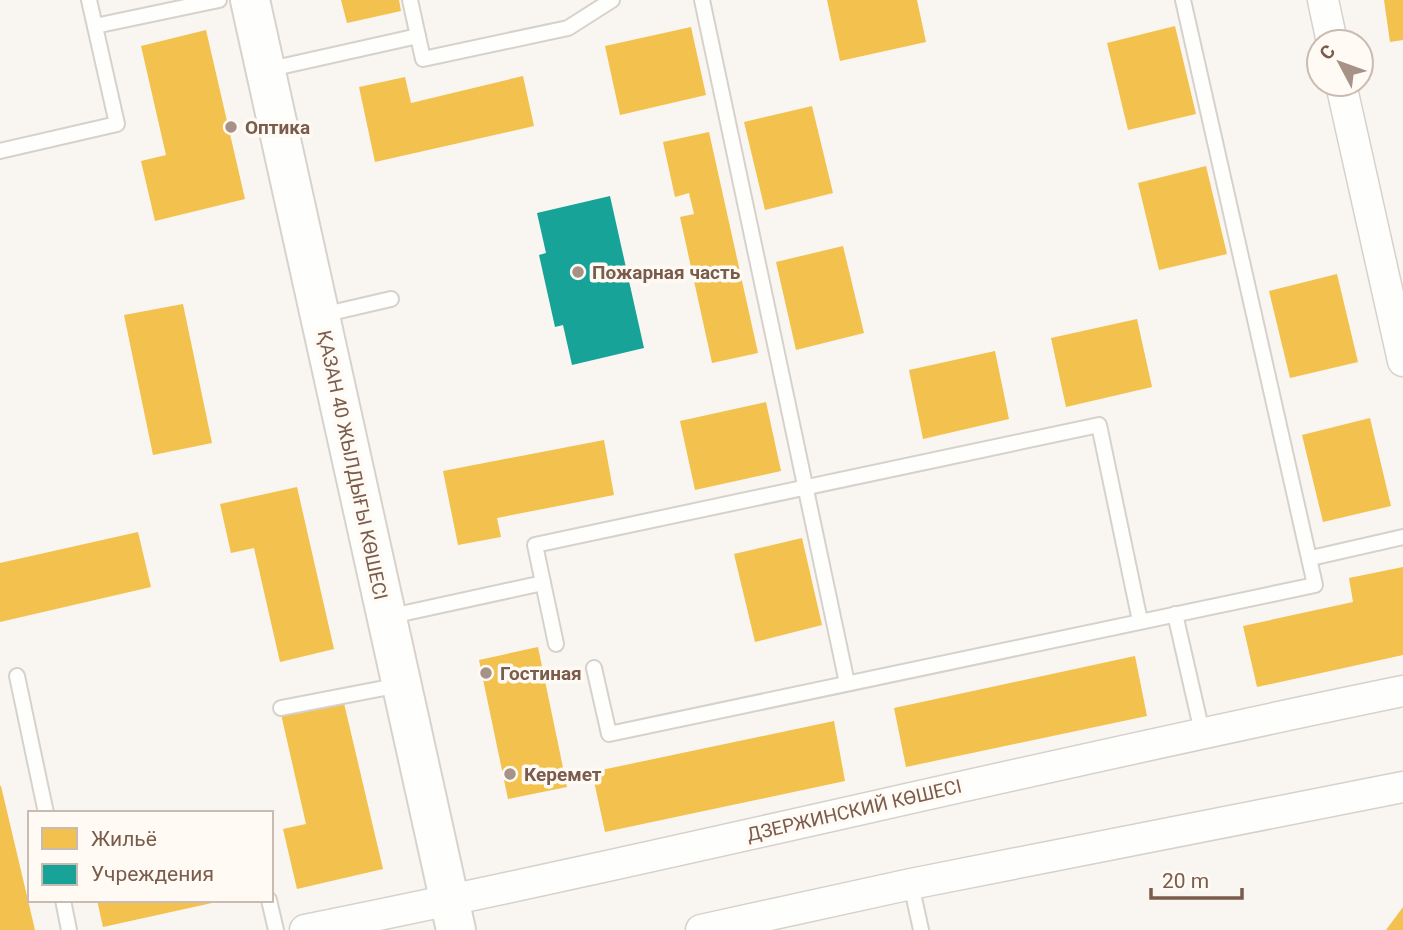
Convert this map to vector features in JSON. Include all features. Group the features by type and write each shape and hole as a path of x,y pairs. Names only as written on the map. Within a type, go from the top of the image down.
{"street":[{"name":"ҚАЗАН 40 ЖЫЛДЫҒЫ КӨШЕСІ","path":"250,0 453,915"},
{"path":"1323,0 1329,28"},
{"path":"1345,98 1403,361"},
{"name":"ДЗЕРЖИНСКИЙ КӨШЕСІ","path":"305,930 453,915 1202,732 1403,691"},
{"path":"701,930 911,884 1403,787"}],"lane":[{"path":"0,151 117,124 89,0"},
{"path":"95,26 219,0"},
{"path":"410,0 423,59 568,28 612,0"},
{"path":"702,0 847,683"},
{"path":"594,668 608,734 1315,585 1184,0"},
{"path":"266,70 418,36"},
{"path":"321,315 391,299"},
{"path":"556,644 535,545 1099,425 1140,621"},
{"path":"1311,558 1403,537"},
{"path":"386,618 543,583"},
{"path":"1175,614 1202,732"},
{"path":"17,676 46,811"},
{"path":"281,708 401,685"},
{"path":"911,884 921,930"},
{"path":"63,902 69,930"},
{"path":"270,902 276,930"}],"building: Жильё":[{"path":"341,0 399,0 401,11 347,23"},
{"path":"827,0 917,0 926,42 840,61"},
{"path":"1384,0 1403,0 1403,40 1390,42"},
{"path":"1175,26 1196,114 1128,130 1107,43"},
{"path":"691,27 706,95 620,115 605,46"},
{"path":"206,30 245,199 155,221 141,161 166,155 141,46"},
{"path":"523,76 534,126 375,162 359,87 405,77 411,103"},
{"path":"812,106 833,193 765,210 744,122"},
{"path":"709,132 758,353 712,363 680,217 694,214 689,193 675,197 663,142"},
{"path":"1206,166 1227,254 1159,270 1138,183"},
{"path":"843,246 864,333 796,350 776,262"},
{"path":"1337,274 1358,362 1290,378 1269,291"},
{"path":"183,304 212,443 153,455 124,315"},
{"path":"1137,319 1152,387 1066,407 1051,338"},
{"path":"995,351 1009,419 923,439 909,370"},
{"path":"766,402 781,471 695,490 680,421"},
{"path":"1370,418 1391,506 1323,522 1302,435"},
{"path":"604,440 614,495 497,518 501,537 458,545 443,471"},
{"path":"297,487 334,649 280,662 254,548 231,553 220,504"},
{"path":"138,532 151,587 0,622 0,563"},
{"path":"802,538 822,625 755,642 734,554"},
{"path":"1403,567 1403,655 1257,687 1243,626 1353,602 1349,578"},
{"path":"538,647 567,787 508,799 479,660"},
{"path":"1135,656 1147,716 906,767 894,708"},
{"path":"343,699 383,869 297,889 283,829 306,824 281,714"},
{"path":"834,721 845,781 605,832 592,772"},
{"path":"0,786 1,786 35,930 0,930"},
{"path":"97,902 216,902 103,927"},
{"path":"1403,907 1403,930 1386,930"}],"building: Учреждения":[{"path":"610,196 644,348 572,365 563,325 555,327 539,255 546,253 537,213"}],"place":[{"name":"Оптика","path":"231,127"},
{"name":"Пожарная часть","path":"578,272"},
{"name":"Гостиная","path":"486,673"},
{"name":"Керемет","path":"510,774"}]}
